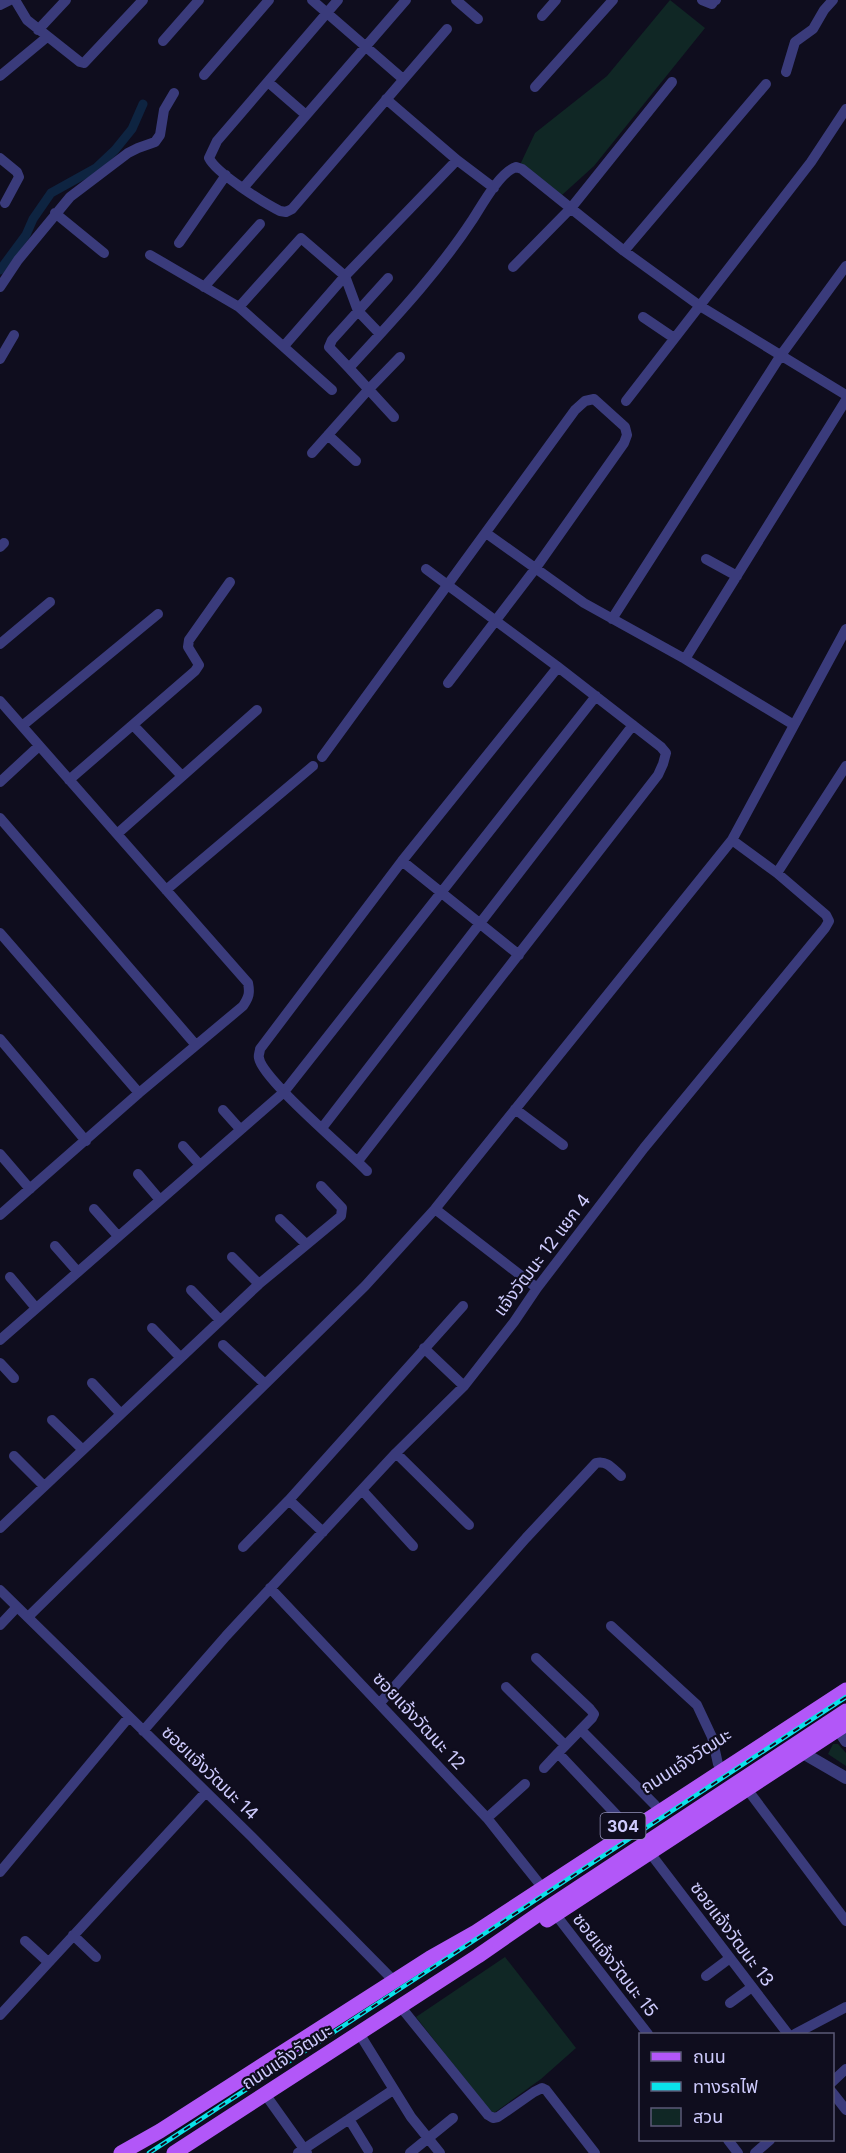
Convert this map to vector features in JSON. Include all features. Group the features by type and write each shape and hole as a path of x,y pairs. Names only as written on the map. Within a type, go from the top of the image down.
{"main road":[{"name":"ถนนแจ้งวัฒนะ","path":"430,1958 470,1926 846,1680"},
{"name":"ถนนแจ้งวัฒนะ","path":"121,2153 150,2137 430,1958 476,1932 846,1690"},
{"path":"818,1698 843,1731"},
{"name":"ถนนแจ้งวัฒนะ","path":"181,2151 846,1711"},
{"name":"ถนนแจ้งวัฒนะ","path":"478,1956 556,1915 786,1763 843,1731"},
{"path":"764,1734 775,1735 785,1743 790,1756 786,1763"},
{"name":"ถนนแจ้งวัฒนะ","path":"131,2153 150,2137"}],"street":[{"path":"0,5 10,0"},
{"path":"15,0 27,20 84,63 143,0"},
{"path":"38,30 66,0"},
{"path":"163,41 199,0"},
{"path":"204,75 269,0"},
{"path":"312,0 403,79"},
{"path":"338,0 218,141 209,158 212,164 226,175 280,211 286,212 292,209 447,29"},
{"path":"244,187 406,0"},
{"path":"456,0 478,19"},
{"path":"542,16 556,0"},
{"path":"534,87 613,0"},
{"path":"702,0 712,4 717,0"},
{"path":"786,72 795,42 813,29 833,0"},
{"path":"0,76 47,37"},
{"path":"268,82 306,115"},
{"path":"513,267 571,207 672,82"},
{"path":"624,251 766,84"},
{"path":"0,287 8,273 70,197 128,153 154,142 160,135 164,110 174,93"},
{"path":"386,99 457,160 494,188"},
{"path":"626,401 811,162 846,109"},
{"path":"0,158 17,172 19,177 5,203"},
{"path":"284,346 345,276 457,160"},
{"path":"349,368 427,283 494,188 511,168 516,167 571,207 624,251 700,306 846,397 685,659"},
{"path":"179,243 226,175"},
{"path":"55,213 104,253"},
{"path":"204,287 260,224"},
{"path":"239,307 298,236 345,276 358,310 380,334"},
{"path":"150,255 239,307 332,390"},
{"path":"612,619 781,355 846,266"},
{"path":"388,278 332,340 329,347 394,417"},
{"path":"644,317 674,338"},
{"path":"0,359 14,335"},
{"path":"312,453 400,357"},
{"path":"322,757 449,586 575,410 585,401 594,399 626,427 627,435 624,443 535,568 448,683"},
{"path":"328,435 356,461"},
{"path":"486,533 585,603 685,659 794,725"},
{"path":"706,559 737,576"},
{"path":"358,1161 658,775 666,753 596,696 426,569"},
{"path":"69,780 199,665 188,647 189,639 230,582"},
{"path":"0,644 50,602"},
{"path":"22,726 158,614"},
{"path":"28,1617 365,1286 435,1209 732,840 846,629"},
{"path":"367,1172 284,1092 263,1068 259,1058 260,1048 402,861 558,667"},
{"path":"0,1340 284,1092 596,696"},
{"path":"0,701 248,982 249,997 243,1006 139,1092 0,1215"},
{"path":"117,834 257,710"},
{"path":"133,725 182,776"},
{"path":"322,1128 633,725"},
{"path":"0,782 39,746"},
{"path":"166,890 313,766"},
{"path":"732,840 777,873 846,766"},
{"path":"0,818 195,1044"},
{"path":"402,861 519,955"},
{"name":"แจ้งวัฒนะ 12 แยก 4","path":"143,1731 270,1588 396,1453 464,1386 644,1148 825,928 829,921 826,915 777,873"},
{"path":"0,933 139,1092"},
{"path":"0,1039 86,1141"},
{"path":"515,1109 563,1145"},
{"path":"223,1110 240,1129"},
{"path":"183,1146 200,1165"},
{"path":"0,1154 30,1189"},
{"path":"138,1174 160,1200"},
{"path":"1,1524 259,1284 341,1216 342,1208 321,1186"},
{"path":"94,1209 118,1236"},
{"path":"435,1209 537,1288"},
{"path":"280,1219 306,1244"},
{"path":"56,1246 78,1272"},
{"path":"232,1257 259,1284"},
{"path":"10,1277 36,1308"},
{"path":"191,1290 220,1320"},
{"path":"243,1547 289,1500 463,1306"},
{"path":"152,1328 180,1357"},
{"path":"223,1345 265,1384"},
{"path":"424,1348 464,1386"},
{"path":"0,1363 14,1378"},
{"path":"92,1383 120,1413"},
{"path":"52,1420 82,1449"},
{"path":"396,1453 469,1525"},
{"path":"14,1456 44,1486"},
{"path":"380,1703 526,1538 596,1463 602,1461 608,1464 621,1476"},
{"path":"362,1490 413,1546"},
{"path":"289,1500 323,1532"},
{"name":"ซอยแจ้งวัฒนะ 12","path":"270,1588 488,1818 538,1882"},
{"name":"ซอยแจ้งวัฒนะ 14","path":"0,1590 394,1981"},
{"path":"0,1625 17,1607"},
{"path":"611,1626 697,1705 712,1737 718,1764"},
{"path":"536,1658 594,1714 544,1768"},
{"path":"506,1687 626,1824"},
{"path":"0,1872 129,1717"},
{"path":"581,1730 655,1805"},
{"path":"803,1753 846,1778"},
{"path":"488,1818 525,1784"},
{"path":"747,1789 846,1921"},
{"path":"0,2015 206,1792"},
{"name":"ซอยแจ้งวัฒนะ 13","path":"650,1853 787,2033"},
{"name":"ซอยแจ้งวัฒนะ 15","path":"556,1915 647,2033"},
{"path":"73,1935 96,1957"},
{"path":"25,1941 48,1962"},
{"path":"706,1976 730,1958"},
{"path":"730,2002 752,1987"},
{"path":"400,2006 488,2115 493,2118 498,2117 542,2088 546,2090 595,2153"},
{"path":"797,2033 846,2007"},
{"path":"359,2033 393,2090 440,2153"},
{"path":"834,2080 846,2069"},
{"path":"266,2094 303,2151 393,2090"},
{"path":"834,2095 846,2110"},
{"path":"410,2153 453,2118"},
{"path":"349,2119 368,2150"},
{"path":"755,2153 768,2141"}],"green space":[{"path":"670,0 705,28 594,166 562,195 519,167 535,133 607,76"},
{"path":"833,1744 838,1744 846,1753 846,1766 828,1754"},
{"path":"505,1957 576,2048 541,2079 494,2113 489,2110 416,2017"}],"waterway":[{"path":"0,270 26,235 33,219 51,193 96,168 115,150 132,129 143,104"}],"railway":[{"path":"149,2153 846,1697"}]}
